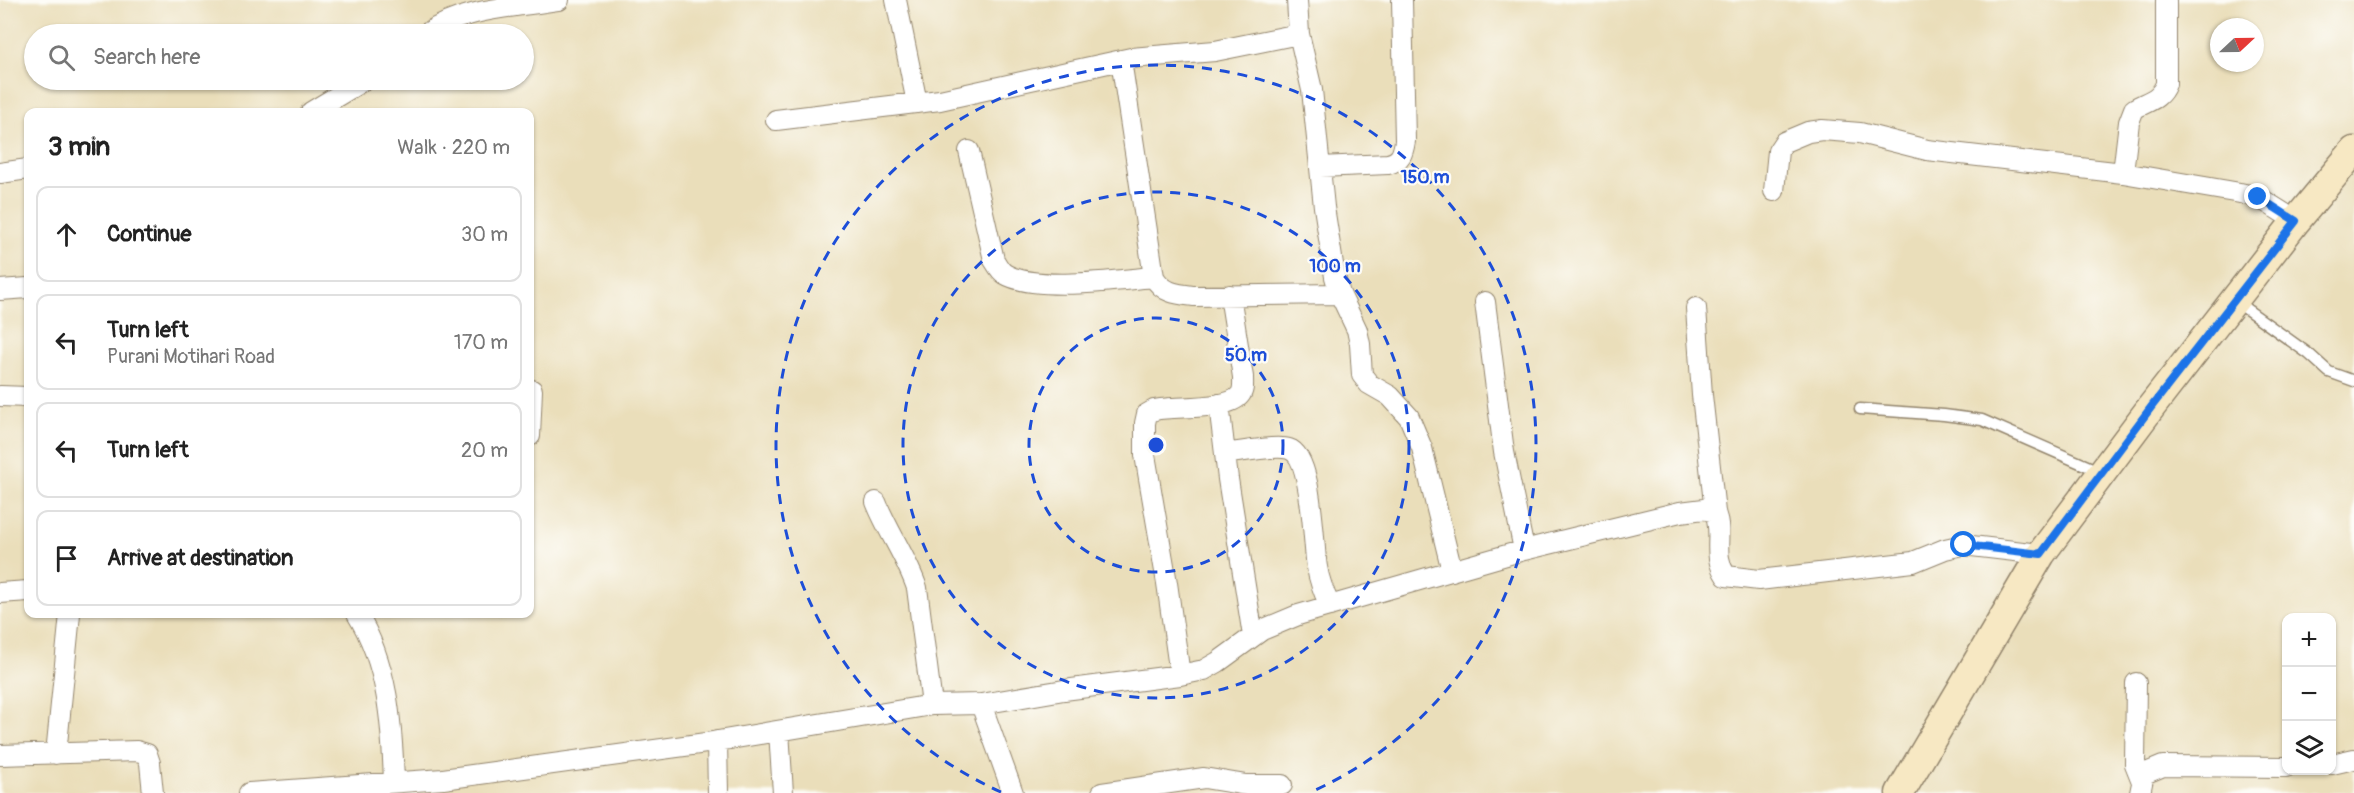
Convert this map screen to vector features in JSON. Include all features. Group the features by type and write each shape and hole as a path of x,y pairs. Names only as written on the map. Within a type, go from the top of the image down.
{"main road":[{"path":"1900,793 2041,554 2296,221 2354,151"}],"street":[{"path":"447,24 480,7 559,0"},
{"path":"896,0 916,103"},
{"path":"1297,0 1299,34 1312,90 1326,218 1340,294 1357,330 1362,375 1369,384 1390,396 1400,406 1409,417 1415,430 1436,500 1452,571"},
{"path":"1320,167 1388,164 1395,162 1402,154 1405,141 1402,0"},
{"path":"2123,173 2129,122 2134,109 2157,99 2163,93 2166,84 2166,0"},
{"path":"776,120 965,95 1121,60 1215,51 1299,34"},
{"path":"1121,60 1154,277 1159,286 1178,294 1340,294"},
{"path":"318,108 347,90"},
{"path":"1774,191 1778,151 1784,142 1808,132 1822,130 1860,133 1927,150 2123,173 2249,195 2272,205 2296,221"},
{"path":"969,151 994,260 1002,273 1013,279 1033,282 1086,282 1154,277"},
{"path":"0,173 24,170"},
{"path":"0,290 24,288"},
{"path":"1180,675 1145,455 1145,423 1147,414 1154,410 1219,405 1231,402 1240,396 1244,388 1230,295"},
{"path":"1485,302 1504,452 1524,550"},
{"path":"1696,308 1702,394 1715,513 1720,525 1717,555 1719,565 1726,576 1759,580 1913,562 1945,549 1964,545 2041,554"},
{"path":"0,396 24,397"},
{"path":"1219,405 1253,636"},
{"path":"1225,454 1289,449 1299,459 1315,530 1316,564 1320,583 1330,606"},
{"path":"876,502 917,588 932,705"},
{"path":"249,793 394,782 458,785 932,705 981,704 1064,690 1180,675 1204,670 1253,636 1298,615 1524,550 1680,512 1704,509 1715,513"},
{"path":"0,593 24,591"},
{"path":"56,754 70,618"},
{"path":"359,618 377,657 384,685 393,746 394,782"},
{"path":"2136,683 2135,764 2140,786"},
{"path":"981,704 1012,793"},
{"path":"779,731 783,793"},
{"path":"717,741 718,793"},
{"path":"0,755 137,751 147,754 153,793"},
{"path":"2336,763 2354,759"},
{"path":"2140,786 2144,774 2151,769 2163,766 2282,767"},
{"path":"1102,793 1203,778 1246,785 1282,785"}],"lane":[{"path":"2235,301 2309,354 2329,372 2354,381"},
{"path":"1860,409 1982,420 2102,473"}],"route":[{"path":"1964,545 2041,554 2152,406 2296,221 2258,197"}]}
